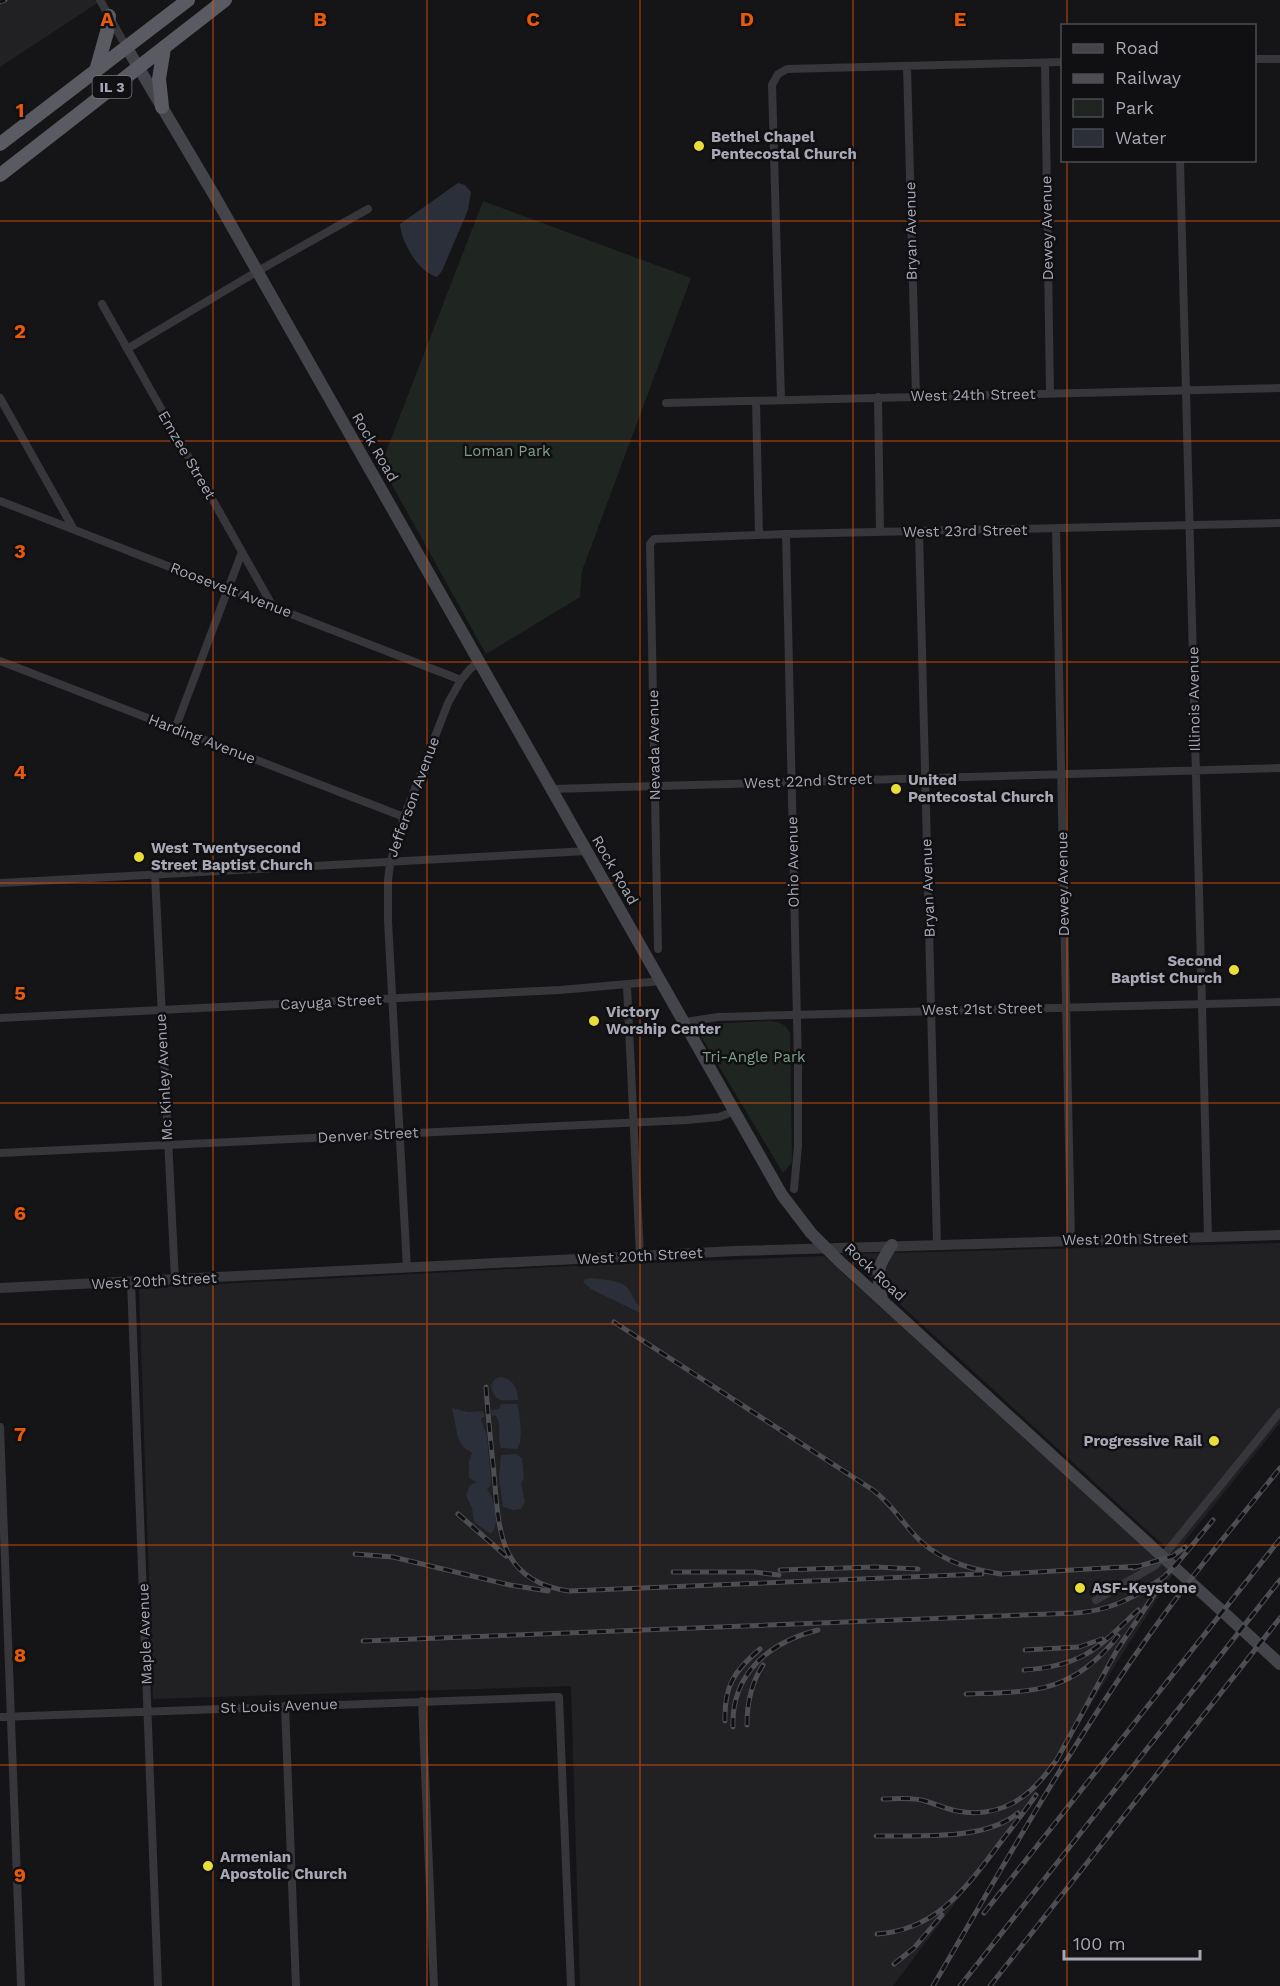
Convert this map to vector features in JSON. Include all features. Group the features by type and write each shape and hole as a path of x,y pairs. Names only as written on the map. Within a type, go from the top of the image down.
{"highway":[{"name":"IL 3","path":"0,144 188,0"},
{"name":"IL 3","path":"0,175 225,0"},
{"path":"96,71 109,16"},
{"path":"162,107 159,79 164,48"}],"main road":[{"name":"Rock Road","path":"127,48 258,271 782,1195 811,1233 826,1248 1280,1664"},
{"path":"882,1299 878,1270 882,1259 892,1245"}],"street":[{"name":"Rock Road","path":"100,0 127,48"},
{"path":"1256,59 1280,58"},
{"path":"781,400 772,85 778,74 787,69 1061,62"},
{"name":"Dewey Avenue","path":"1045,63 1050,393"},
{"name":"Bryan Avenue","path":"908,66 916,396"},
{"name":"Illinois Avenue","path":"1180,162 1208,1238"},
{"path":"127,349 368,209"},
{"name":"Emzee Street","path":"102,304 272,606"},
{"name":"West 24th Street","path":"666,404 1280,388"},
{"path":"878,397 880,532"},
{"path":"0,398 74,529"},
{"path":"756,401 759,535"},
{"name":"Roosevelt Avenue","path":"0,501 461,680"},
{"name":"West 23rd Street","path":"651,541 654,539 786,534 1280,523"},
{"name":"Dewey Avenue","path":"1056,529 1071,1240"},
{"name":"Bryan Avenue","path":"919,532 937,1244"},
{"name":"Ohio Avenue","path":"786,534 797,1015 798,1146 794,1189"},
{"name":"Nevada Avenue","path":"651,541 658,949"},
{"path":"175,729 242,552"},
{"name":"Harding Avenue","path":"0,662 404,817"},
{"name":"Jefferson Avenue","path":"407,1268 388,911 390,863 404,817 448,704 461,680 480,662"},
{"name":"West 22nd Street","path":"552,789 655,784 1280,768"},
{"path":"0,883 587,851"},
{"name":"Mc Kinley Avenue","path":"155,875 175,1280"},
{"name":"Cayuga Street","path":"0,1018 627,986 662,981"},
{"path":"627,986 640,1256"},
{"name":"West 21st Street","path":"685,1022 718,1017 1280,1002"},
{"name":"Denver Street","path":"0,1153 634,1122 719,1117 735,1111"},
{"name":"West 20th Street","path":"0,1288 892,1245 1280,1235"},
{"name":"Maple Avenue","path":"131,1282 158,1986"},
{"path":"1096,1600 1156,1565 1280,1412"},
{"path":"0,1427 21,1986"},
{"name":"St Louis Avenue","path":"0,1717 559,1696 571,1986"},
{"path":"422,1701 434,1986"},
{"path":"285,1706 296,1986"}],"shaded area":[{"path":"0,0 102,0 0,67"},
{"path":"1280,1243 1280,1423 1174,1555 845,1254"},
{"path":"824,1256 1173,1574 1019,1818 893,1986 580,1986 571,1686 153,1699 139,1288"}],"green space":[{"name":"Loman Park","path":"483,201 691,278 582,571 580,597 486,654 381,465"},
{"name":"Tri-Angle Park","path":"770,1021 787,1027 790,1033 792,1162 783,1173 699,1033 700,1027 706,1024"}],"water":[{"path":"458,183 465,185 471,192 468,210 442,271 437,277 424,270 412,256 407,248 400,224"},
{"path":"591,1278 626,1286 640,1307 640,1313 591,1289 583,1282"},
{"path":"499,1377 511,1381 517,1391 518,1400 500,1400 494,1395 491,1385"},
{"path":"501,1404 517,1404 521,1434 517,1449 501,1448 498,1420 492,1415 491,1410 499,1409"},
{"path":"452,1408 468,1412 483,1411 485,1416 481,1419 487,1436 491,1481 490,1487 487,1488 494,1504 496,1518 491,1534 474,1522 472,1508 466,1495 469,1486 477,1482 469,1478 469,1461 472,1453 463,1447 458,1438"},
{"path":"516,1454 522,1458 524,1479 521,1483 525,1502 521,1509 513,1510 503,1507 499,1478 501,1455"}],"railway":[{"path":"0,2 5,0"},
{"path":"614,1322 873,1490 889,1504 920,1541 941,1556 964,1566 1001,1574 1141,1566"},
{"path":"486,1387 501,1534 516,1565 528,1577 546,1585 569,1591 982,1574"},
{"path":"933,1986 1035,1812 1115,1685 1176,1599 1280,1468"},
{"path":"458,1514 506,1556"},
{"path":"1175,1566 1213,1520"},
{"path":"984,1913 1280,1539"},
{"path":"1133,1568 1173,1556 1185,1547"},
{"path":"355,1554 393,1557 510,1585 548,1591"},
{"path":"1145,1589 1164,1577 1180,1560"},
{"path":"780,1570 875,1567 918,1569"},
{"path":"673,1572 754,1572 779,1575"},
{"path":"960,1986 1280,1580"},
{"path":"1056,1761 1117,1650 1162,1583"},
{"path":"363,1641 1076,1613 1116,1604 1153,1585"},
{"path":"1024,1670 1044,1668 1075,1660 1099,1645 1138,1610"},
{"path":"990,1986 1280,1618"},
{"path":"733,1727 734,1708 739,1691 746,1676 757,1663 784,1643 818,1630"},
{"path":"966,1694 1012,1692 1051,1686 1085,1669 1118,1636"},
{"path":"1025,1650 1079,1647 1102,1639"},
{"path":"725,1721 726,1698 732,1680 743,1665 760,1649"},
{"path":"747,1725 750,1694 763,1665"},
{"path":"883,1799 915,1799 957,1811 988,1812 1014,1803 1025,1795 1036,1786 1055,1762"},
{"path":"877,1934 915,1925 945,1907 970,1881 1036,1795"},
{"path":"876,1836 931,1836 970,1832 1004,1822 1018,1813"},
{"path":"894,1964 914,1948 942,1915"}],"place":[{"name":"Bethel Chapel Pentecostal Church","path":"699,146"},
{"name":"United Pentecostal Church","path":"896,789"},
{"name":"West Twentysecond Street Baptist Church","path":"139,857"},
{"name":"Second Baptist Church","path":"1234,970"},
{"name":"Victory Worship Center","path":"594,1021"},
{"name":"Progressive Rail","path":"1214,1441"},
{"name":"ASF-Keystone","path":"1080,1588"},
{"name":"Armenian Apostolic Church","path":"208,1866"}]}
